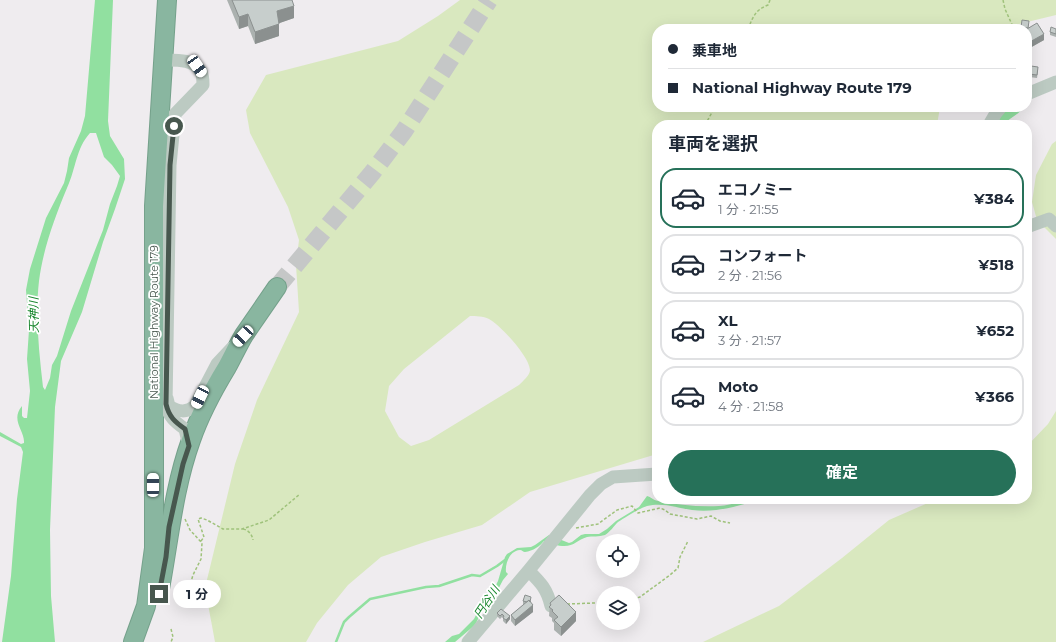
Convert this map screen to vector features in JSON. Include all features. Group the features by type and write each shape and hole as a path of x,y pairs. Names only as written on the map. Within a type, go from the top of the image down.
{"highway":[{"name":"National Highway Route 179","path":"133,642 146,606 154,548 154,206 164,60 166,0"},
{"path":"144,642 154,618 166,557 169,527 183,464 200,416 243,336 277,288"}],"street":[{"path":"164,60 183,60 197,66 202,73 203,85 176,114 170,165 166,394 168,413 174,421 185,429 189,446"},
{"path":"1032,92 1056,82"},
{"path":"1032,225 1049,219 1056,226"},
{"path":"166,394 169,406 174,409 189,411 196,406 217,364 243,336"},
{"path":"468,642 529,571 590,495 601,484 613,477 652,474"},
{"path":"529,571 546,589 550,604"}],"path":[{"path":"750,24 759,8 768,5 770,0"},
{"path":"1003,0 1005,9 1012,24"},
{"path":"192,594 191,582 201,559 201,541 204,538 198,519 201,518 223,529 242,529 269,520 300,494"},
{"path":"565,526 576,528 598,524 617,510 632,506 638,514 660,508 670,514 697,519 711,516 720,521 730,523"},
{"path":"184,517 190,530 201,541"},
{"path":"242,529 246,530 254,540"},
{"path":"640,597 678,568 680,557 688,541"},
{"path":"550,604 596,603"},
{"path":"171,629 173,637 171,642"}],"shaded area":[{"path":"460,0 1056,0 1056,15 1019,24 652,24 652,112 939,112 938,120 652,120 652,455 530,492 482,525 381,557 348,585 317,623 306,642 215,642 205,588 235,464 257,400 299,312 296,265 299,240 288,207 250,133 246,110 266,75 398,41 438,16","holes":["470,316 482,317 494,322 507,334 525,357 530,370 529,374 519,385 429,440 411,446 399,437 385,411 389,386 404,369"]},
{"path":"1056,141 1056,239 1037,220 1032,202 1036,175 1052,144"},
{"path":"1056,411 1056,642 703,642 779,606 889,520 926,504 1032,504 1032,441 1048,424"}],"water":[{"name":"天神川","path":"95,0 113,0 108,121 110,136 124,159 125,179 103,242 82,312 61,361 55,407 50,530 51,596 55,642 2,642 11,576 17,499 23,452 21,447 0,436 0,432 21,444 24,443 17,416 22,406 22,416 27,418 30,391 27,359 29,330 26,290 30,269 46,218 64,183 69,158 81,131 85,116","holes":["90,133 96,133 104,157 120,176 103,230 71,311 45,390 43,387 37,321 39,281 43,257 79,152 85,139"]},
{"path":"647,496 652,499 652,504 719,506 743,504 710,511 692,510 664,505 647,506 618,522 606,534 599,534 616,521 639,507"},
{"path":"585,534 596,534 596,536 587,537 566,546 560,546 544,541 531,551 525,552 521,550 510,555 506,565 506,572 508,574 503,580 493,599 482,611 475,625 455,642 445,642 452,636 459,634 474,619 479,609 494,589 507,554 517,548 531,547 549,535 569,543"}],"building":[{"path":"232,0 292,0 294,6 277,11 279,24 255,32 248,14 239,17"},
{"path":"1022,20 1029,21 1029,24 1021,24"},
{"path":"1037,23 1044,34 1032,41 1032,26"},
{"path":"1051,27 1056,29 1056,34 1050,32"},
{"path":"1032,66 1038,67 1037,75 1032,74"},
{"path":"525,595 531,597 530,602 529,600 527,602 523,601"},
{"path":"559,595 576,612 561,627 554,620 558,617 549,607 551,605 550,603"},
{"path":"529,600 533,605 515,620 511,615"},
{"path":"501,609 510,616 506,620 503,618 504,616 502,614 500,616 497,613"}],"waterway":[{"name":"円谷川","path":"998,120 1007,112"},
{"path":"336,642 344,622 370,599 426,587 439,586 472,575 480,576 505,560"}],"tunnel":[{"path":"277,287 372,173 404,131 489,0"}],"route":[{"path":"159,594 166,557 169,527 183,464 189,446 185,429 174,421 168,413 166,404 170,165 174,126"}]}
